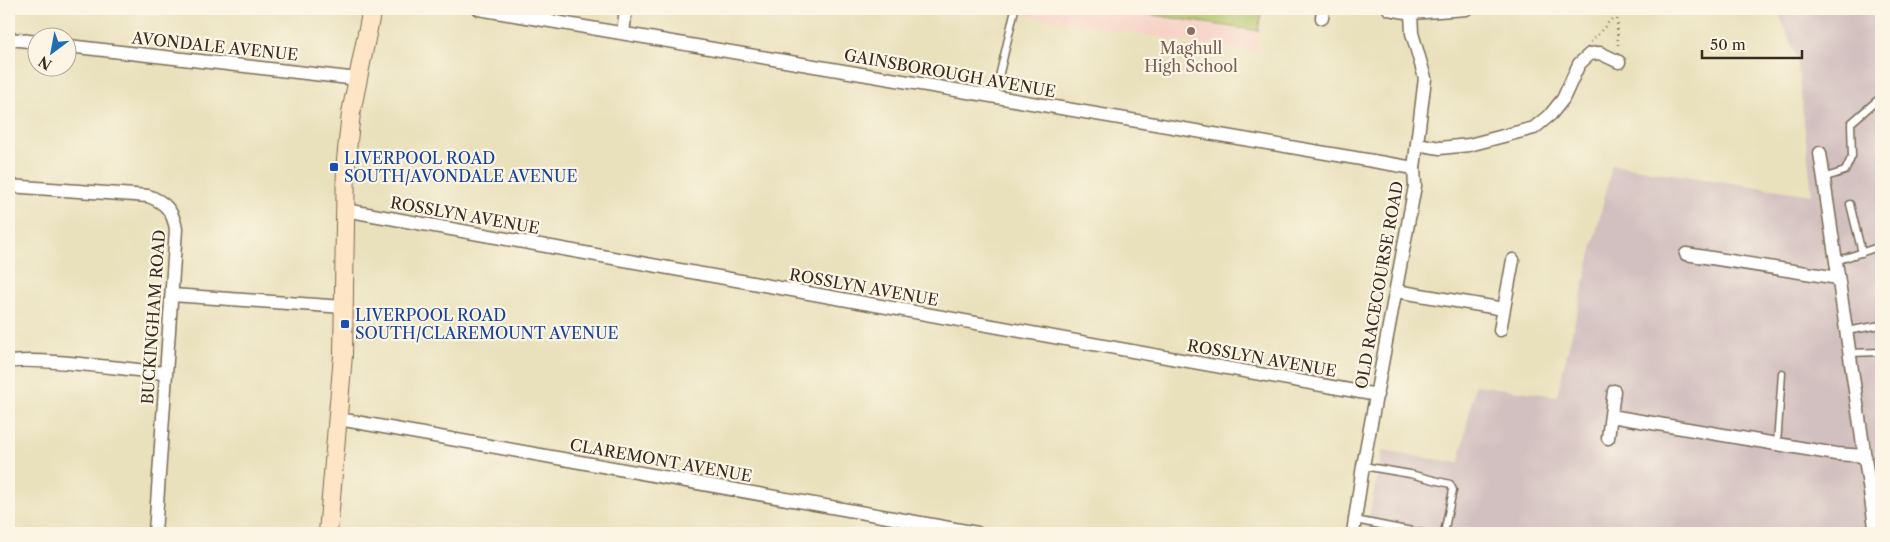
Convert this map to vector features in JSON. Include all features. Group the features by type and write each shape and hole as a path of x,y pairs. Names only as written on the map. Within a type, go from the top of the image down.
{"street":[{"path":"328,533 338,419 344,307 346,160 358,79 372,9"},
{"name":"GAINSBOROUGH AVENUE","path":"480,9 1414,168"},
{"path":"623,33 626,9"},
{"path":"1389,9 1411,13 1466,9"},
{"name":"OLD RACECOURSE ROAD","path":"1353,533 1363,466 1415,186 1414,168 1426,78 1412,33 1411,13"},
{"path":"9,39 28,41"},
{"name":"AVONDALE AVENUE","path":"78,47 358,79"},
{"path":"1417,144 1440,148 1469,145 1534,128 1551,114 1562,99 1579,64 1590,54 1600,53 1619,62"},
{"path":"1820,153 1876,533"},
{"name":"BUCKINGHAM ROAD","path":"9,186 148,196 160,200 169,208 174,217 176,229 155,533"},
{"name":"ROSSLYN AVENUE","path":"345,210 1377,396"},
{"path":"1686,254 1838,278"},
{"path":"1500,330 1513,260"},
{"path":"1396,291 1504,309"},
{"path":"172,295 344,307"},
{"path":"9,363 14,360 37,360 166,373"},
{"path":"1608,438 1614,391"},
{"path":"1611,416 1836,454 1865,456"},
{"name":"CLAREMONT AVENUE","path":"338,419 977,533"}],"lane":[{"path":"994,98 1015,9"},
{"path":"1823,178 1845,172 1852,156 1851,122 1881,97"},
{"path":"1850,204 1862,253"},
{"path":"1836,262 1881,246"},
{"path":"1846,331 1881,325"},
{"path":"1849,353 1881,352"},
{"path":"1777,444 1782,373"},
{"path":"1363,466 1410,474 1450,484 1453,490 1444,533"},
{"path":"1355,520 1422,533"}],"path":[{"path":"1617,9 1619,62"},
{"path":"1579,64 1590,43 1617,13"}],"shaded area":[{"name":"Maghull High School","path":"988,9 1264,9 1256,53"},
{"path":"1777,9 1881,9 1881,533 1366,533 1382,451 1459,463 1475,385 1557,396 1612,165 1812,195 1797,59"}],"green space":[{"path":"1128,9 1262,9 1258,31 1127,11"}],"place":[{"name":"Maghull High School","path":"1191,31"},
{"name":"LIVERPOOL ROAD SOUTH/AVONDALE AVENUE","path":"334,167"},
{"name":"LIVERPOOL ROAD SOUTH/CLAREMOUNT AVENUE","path":"345,324"}]}
